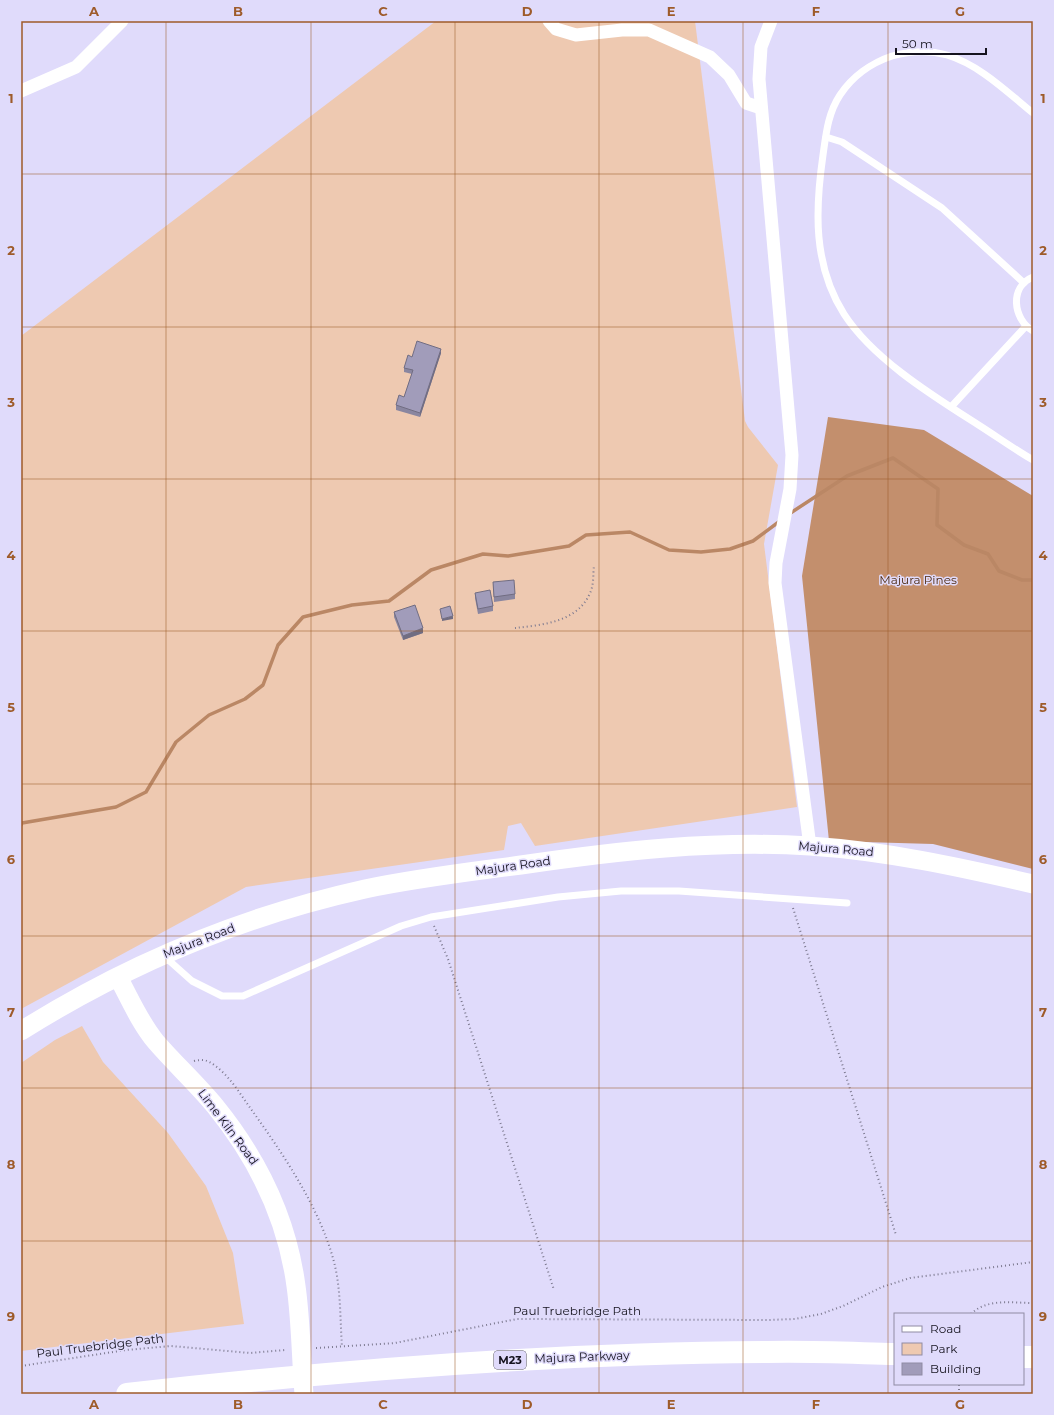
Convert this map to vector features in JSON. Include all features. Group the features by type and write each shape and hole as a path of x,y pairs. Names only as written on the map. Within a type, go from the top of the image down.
{"highway":[{"name":"Majura Parkway","path":"127,1394 263,1380 522,1359 769,1352 894,1354"}],"street":[{"path":"21,91 76,67 122,21"},
{"path":"549,21 556,28 576,35 649,30 664,36 710,57 729,76 746,103 761,108"},
{"path":"771,21 760,55 758,70 792,455 790,489 776,563 775,582 810,846"},
{"name":"Majura Road","path":"21,1031 61,1006 162,955 279,912 365,889 404,882 630,850 669,846 749,844 810,846 875,853 937,862 1033,884"},
{"name":"Lime Kiln Road","path":"118,977 155,1042 215,1106 254,1160 271,1193 290,1253 296,1286 304,1394"}],"lane":[{"path":"1033,113 978,70 963,61 946,55 917,52 886,58 873,64 850,82 833,109 826,136 820,180 818,235 823,264 832,293 852,325 875,350 951,407 1033,460"},
{"path":"826,136 842,142 942,208 1024,283"},
{"path":"1033,277 1024,283 1018,292 1016,309 1019,317 1026,326 1033,331"},
{"path":"951,407 1026,326"},
{"path":"162,955 192,981 222,996 243,996 401,926 431,918 558,897 621,891 679,891 847,903"}],"path":[{"path":"515,628 544,625 564,618 582,607 591,592 594,565"},
{"path":"790,899 896,1235"},
{"path":"431,918 450,967 554,1290"},
{"path":"182,1070 188,1063 196,1060 205,1060 213,1064 224,1073 269,1134 295,1178 318,1220 334,1262 342,1347"},
{"name":"Paul Truebridge Path","path":"21,1366 126,1350 171,1346 250,1353 300,1347 342,1347 395,1343 517,1319 752,1320 808,1317 843,1306 899,1281 1033,1262"},
{"path":"972,1313 980,1307 992,1304 1033,1303"}],"green space":[{"path":"436,21 695,21 745,421 748,427 778,465 764,544 797,807 535,846 521,823 508,826 504,850 246,887 21,1009 21,336"},
{"name":"Majura Pines","path":"828,417 924,430 1033,496 1033,869 933,844 829,841 802,576"},
{"path":"82,1026 103,1062 168,1133 206,1186 233,1253 244,1324 21,1351 21,1063 55,1040"}],"building":[{"path":"417,341 441,349 420,413 396,405 399,395 404,397 413,370 404,368 408,355 412,357"},
{"path":"514,580 515,594 494,597 493,582"},
{"path":"490,590 493,606 478,609 475,593"},
{"path":"415,605 423,628 403,636 394,612"},
{"path":"450,606 453,616 442,619 440,609"}],"waterway":[{"path":"789,514 847,476 893,458 938,489 937,525 964,545 988,554 999,571 1022,580 1033,580"},
{"path":"21,825 22,823 116,807 146,792 176,742 209,715 245,699 263,685 278,645 303,617 352,605 389,601 431,570 483,554 508,556 569,546 586,535 630,532 669,550 701,552 730,549 753,541 780,521"}]}
